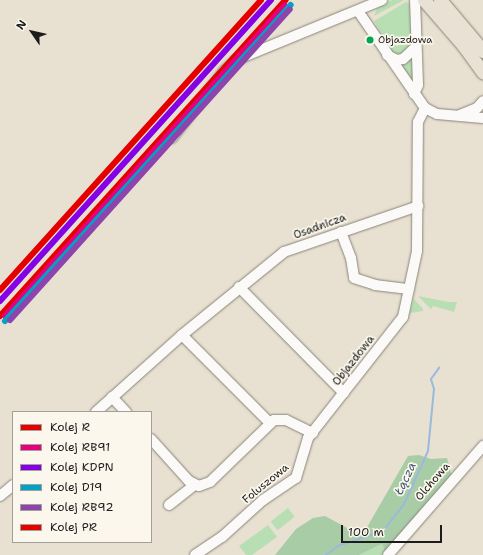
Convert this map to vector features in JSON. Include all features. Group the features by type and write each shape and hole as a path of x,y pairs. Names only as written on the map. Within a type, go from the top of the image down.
{"main road":[{"path":"424,0 481,46"},
{"path":"440,0 483,73"}],"street":[{"path":"172,138 224,71 236,60 382,0"},
{"path":"414,94 418,85 415,0"},
{"path":"358,10 387,55 425,108 437,114 483,118"},
{"path":"387,55 397,60 403,59 416,47"},
{"path":"458,115 477,108 483,101"},
{"name":"Objazdowa","path":"312,433 403,317 417,251 418,122 425,108"},
{"name":"Osadnicza","path":"97,411 182,335 284,252 418,206"},
{"path":"341,232 351,258 354,278 376,285 409,289"},
{"path":"239,288 344,393"},
{"path":"182,335 270,423"},
{"path":"112,397 125,411"},
{"path":"169,505 195,485 205,485 210,482 270,423 279,419 286,420 312,433"},
{"name":"Foluszowa","path":"195,555 222,537 263,500 296,478 301,468 303,449 312,433"},
{"path":"152,440 195,485"},
{"name":"Olchowa","path":"388,555 483,446"},
{"path":"0,496 12,486"}],"green space":[{"path":"392,0 404,0 374,16 377,8"},
{"path":"406,2 410,4 411,11 411,45 407,52 394,55 374,21"},
{"path":"414,56 414,78 410,82 397,62"},
{"path":"418,296 449,302 457,302 454,312 433,306 431,309"},
{"path":"414,299 423,309 423,311 410,313"},
{"path":"419,455 431,459 447,458 452,477 386,554 382,544 359,555 275,555 296,529 313,518 325,516 362,536 408,456"},
{"path":"288,508 295,517 277,530 271,522"},
{"path":"268,525 277,537 252,555 246,555 239,546"},
{"path":"382,544 386,555 359,555"}],"waterway":[{"name":"Łącza","path":"326,555 338,546 383,531 404,504 428,451 434,389 431,379 439,368"}],"rail line":[{"name":"PR","path":"0,290 261,0"},
{"name":"KDPN","path":"0,301 271,0"},
{"name":"R","path":"0,316 286,0"},
{"name":"RB91","path":"5,316 285,5"},
{"name":"D19","path":"5,321 291,5"},
{"name":"RB92","path":"10,320 290,9"}],"place":[{"name":"Objazdowa","path":"370,40"}]}
